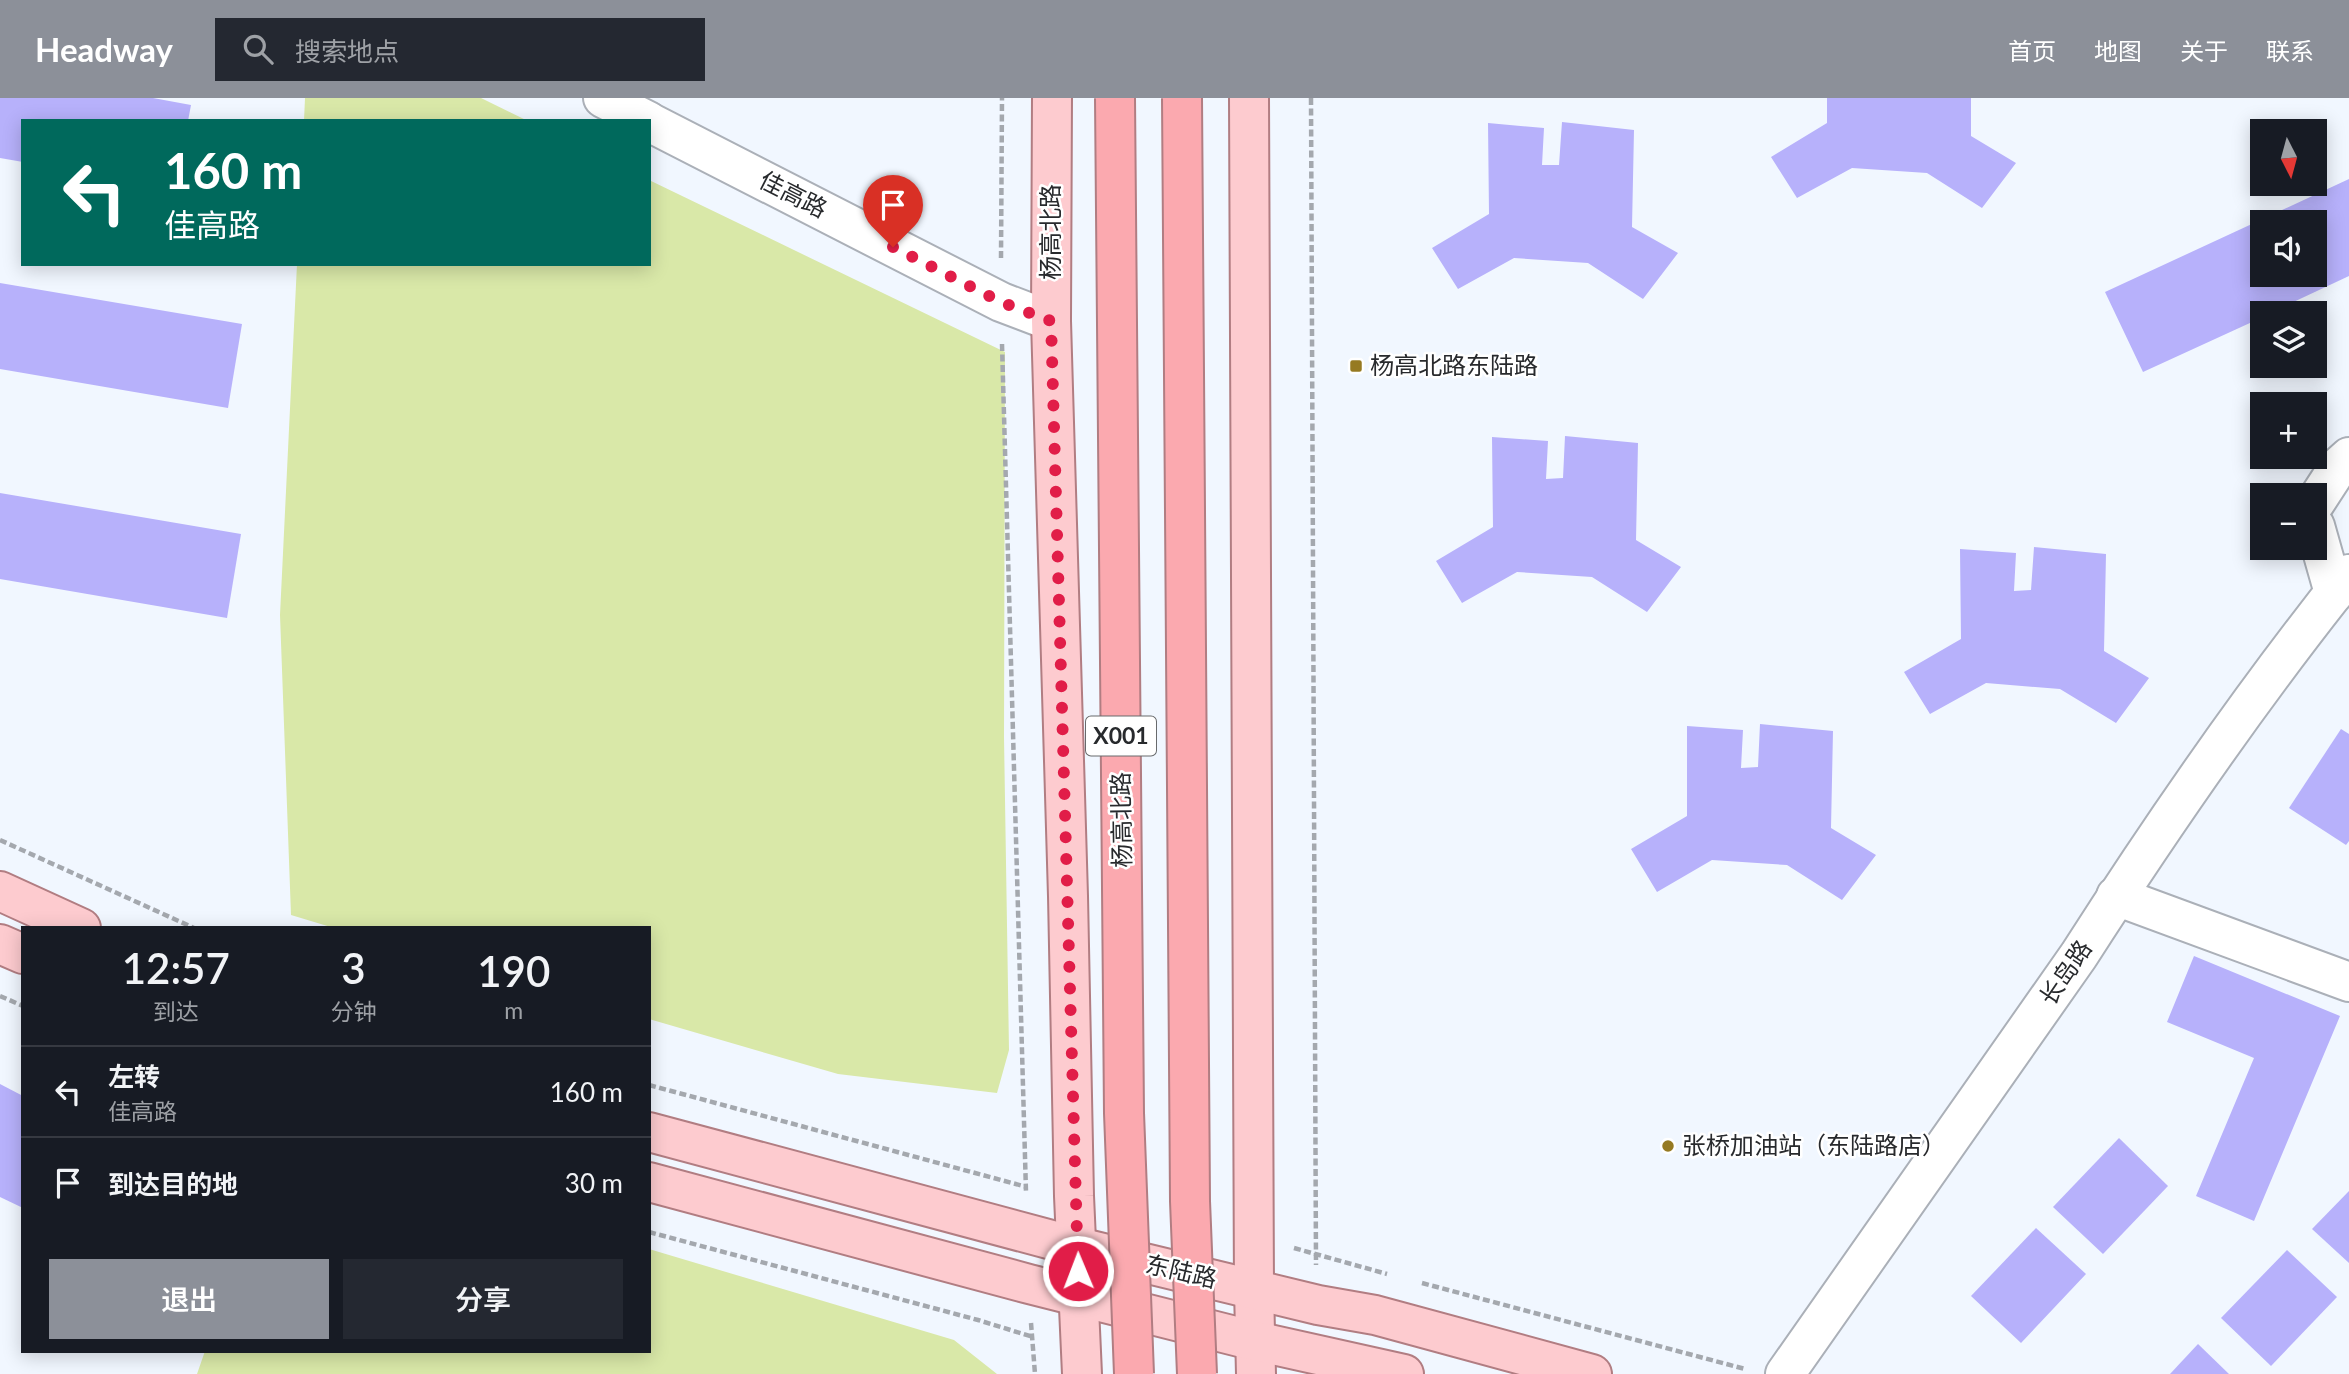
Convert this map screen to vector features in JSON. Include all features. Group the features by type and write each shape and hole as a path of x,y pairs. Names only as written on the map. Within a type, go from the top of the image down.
{"highway":[{"name":"杨高北路","path":"1115,98 1124,1113 1134,1374"},
{"name":"X001","path":"1182,98 1190,1187 1197,1374"}],"main road":[{"name":"杨高北路","path":"1052,98 1051,321 1065,761 1074,1196 1081,1361"},
{"path":"1249,98 1256,1358"},
{"path":"0,891 77,926"},
{"path":"0,944 21,953"},
{"name":"东陆路","path":"651,1133 1078,1247 1318,1305 1375,1315 1592,1374"},
{"name":"东陆路","path":"651,1183 1078,1295 1256,1358 1404,1374"}],"street":[{"name":"佳高路","path":"603,98 644,119"},
{"name":"佳高路","path":"651,123 1001,302 1051,321"},
{"path":"2327,484 2339,466 2349,457"},
{"path":"2327,552 2341,583"},
{"name":"长岛路","path":"1785,1374 2079,955 2116,896 2284,654 2341,583"},
{"path":"2116,896 2349,982"}],"path":[{"path":"1002,98 1001,302 1025,1186 1029,1234"},
{"path":"1311,98 1318,1305"},
{"path":"0,840 190,926"},
{"path":"0,996 21,1005"},
{"path":"651,1233 967,1317 1032,1337 1081,1361"},
{"path":"1029,1284 1035,1374"}],"green space":[{"path":"305,98 481,98 524,119 304,119"},
{"path":"651,181 1005,352 1004,737 1009,1050 997,1093 838,1074 651,1020 651,926 327,926 291,915 280,615 297,266 651,266"},
{"path":"651,1250 954,1340 997,1374 197,1374 204,1353 651,1353"}],"building":[{"path":"0,98 153,98 191,105 188,119 21,119 21,162 0,158"},
{"path":"1827,98 1971,98 1971,136 2016,163 1982,208 1927,173 1852,168 1797,198 1771,157 1827,123"},
{"path":"1562,122 1634,130 1632,227 1678,253 1643,299 1588,263 1514,258 1458,289 1432,248 1489,214 1488,123 1544,128 1542,165 1559,165"},
{"path":"2349,179 2349,276 2327,286 2327,210 2282,210 2312,196 2328,196 2328,189"},
{"path":"2250,225 2250,287 2326,287 2296,301 2250,301 2250,323 2143,372 2105,292"},
{"path":"0,283 242,324 228,408 0,369"},
{"path":"1565,436 1638,443 1636,540 1681,567 1647,612 1592,577 1517,572 1462,603 1436,561 1493,527 1492,437 1548,441 1546,479 1563,478"},
{"path":"0,493 241,534 227,618 0,579"},
{"path":"2034,547 2106,554 2104,651 2149,678 2116,723 2060,689 1986,683 1930,714 1904,672 1961,639 1960,549 2016,553 2014,591 2031,590"},
{"path":"1760,724 1833,731 1831,828 1876,855 1842,900 1787,865 1712,860 1657,892 1631,849 1687,816 1687,726 1743,730 1741,768 1758,767"},
{"path":"2341,729 2349,734 2349,841 2346,845 2289,808"},
{"path":"2194,956 2340,1016 2254,1221 2196,1196 2254,1058 2167,1022"},
{"path":"0,1084 21,1095 21,1207 0,1197"},
{"path":"2119,1138 2168,1186 2103,1254 2053,1207"},
{"path":"2349,1191 2349,1263 2312,1229"},
{"path":"2036,1228 2086,1274 2021,1343 1971,1296"},
{"path":"2287,1250 2337,1297 2271,1366 2221,1318"},
{"path":"2198,1344 2229,1374 2170,1374"}],"place":[{"name":"杨高北路东陆路","path":"1356,366"},
{"name":"张桥加油站（东陆路店）","path":"1668,1146"}],"route":[{"path":"893,247 1001,302 1051,321 1078,1271"}]}
